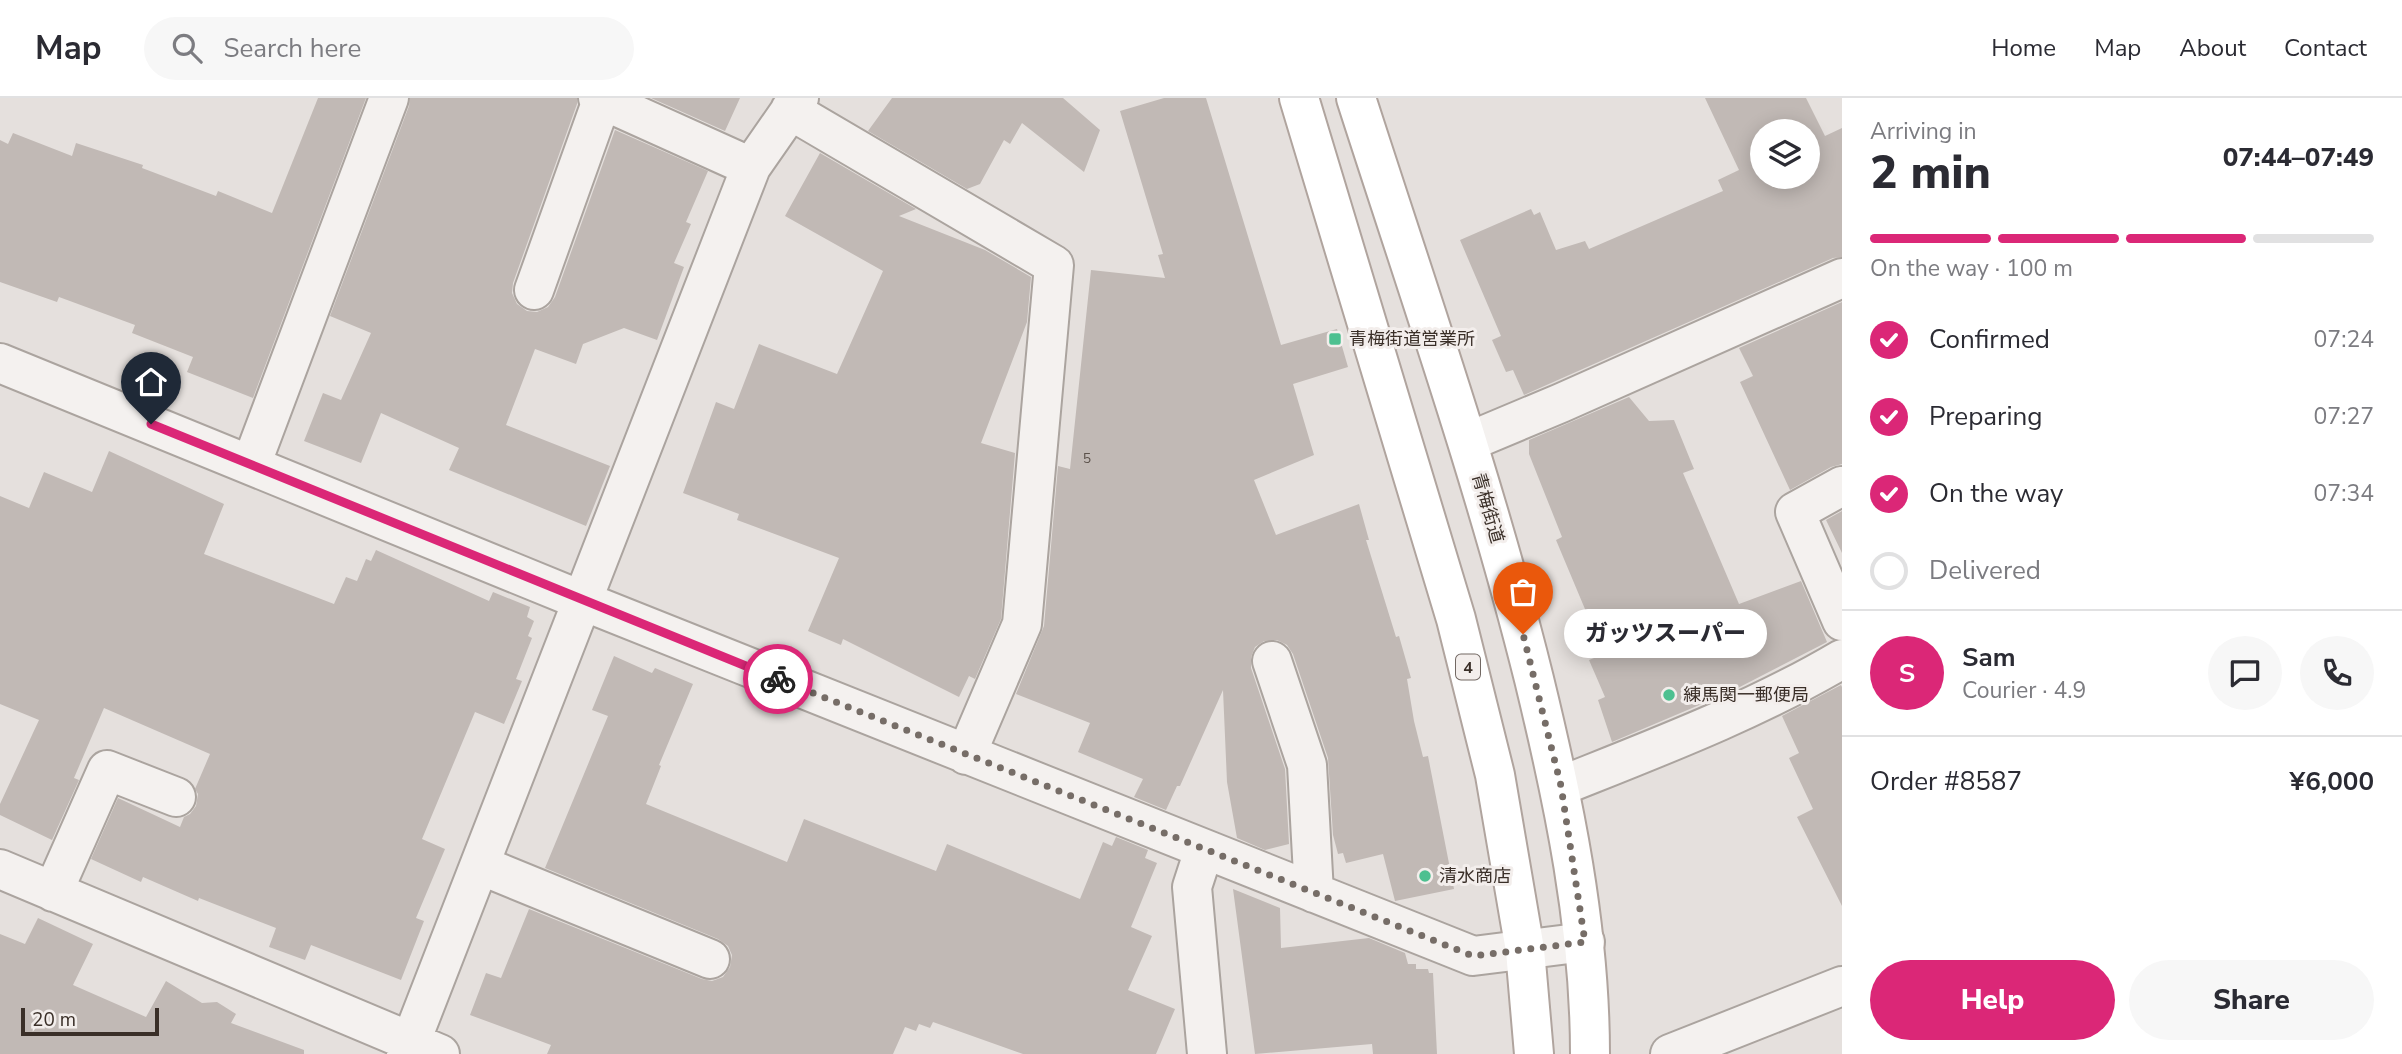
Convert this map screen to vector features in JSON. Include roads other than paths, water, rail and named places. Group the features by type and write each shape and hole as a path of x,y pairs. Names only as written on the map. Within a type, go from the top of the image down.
{"main road":[{"name":"4","path":"1299,98 1456,619 1495,775 1525,950 1534,1054"},
{"name":"青梅街道","path":"1356,98 1468,442 1517,609 1561,786 1585,942 1590,1054"}],"street":[{"path":"251,465 389,98"},
{"path":"534,290 600,99 751,167"},
{"path":"0,869 419,1050 480,866 751,167 795,104 1054,265 1021,624 966,755"},
{"path":"1468,442 1842,278"},
{"path":"0,363 583,601 1473,956 1585,942"},
{"path":"1842,486 1795,512 1842,621"},
{"path":"1561,786 1646,752 1801,683 1842,659"},
{"path":"1272,662 1307,765 1314,893"},
{"path":"53,892 107,770 176,797"},
{"path":"1204,850 1192,887 1207,1054"},
{"path":"480,866 710,959"},
{"path":"1670,1054 1842,986"}],"place":[{"name":"青梅街道営業所","path":"1335,339"},
{"name":"ガッツスーパー","path":"1523,634"},
{"name":"練馬関一郵便局","path":"1669,695"},
{"name":"清水商店","path":"1425,876"}]}
